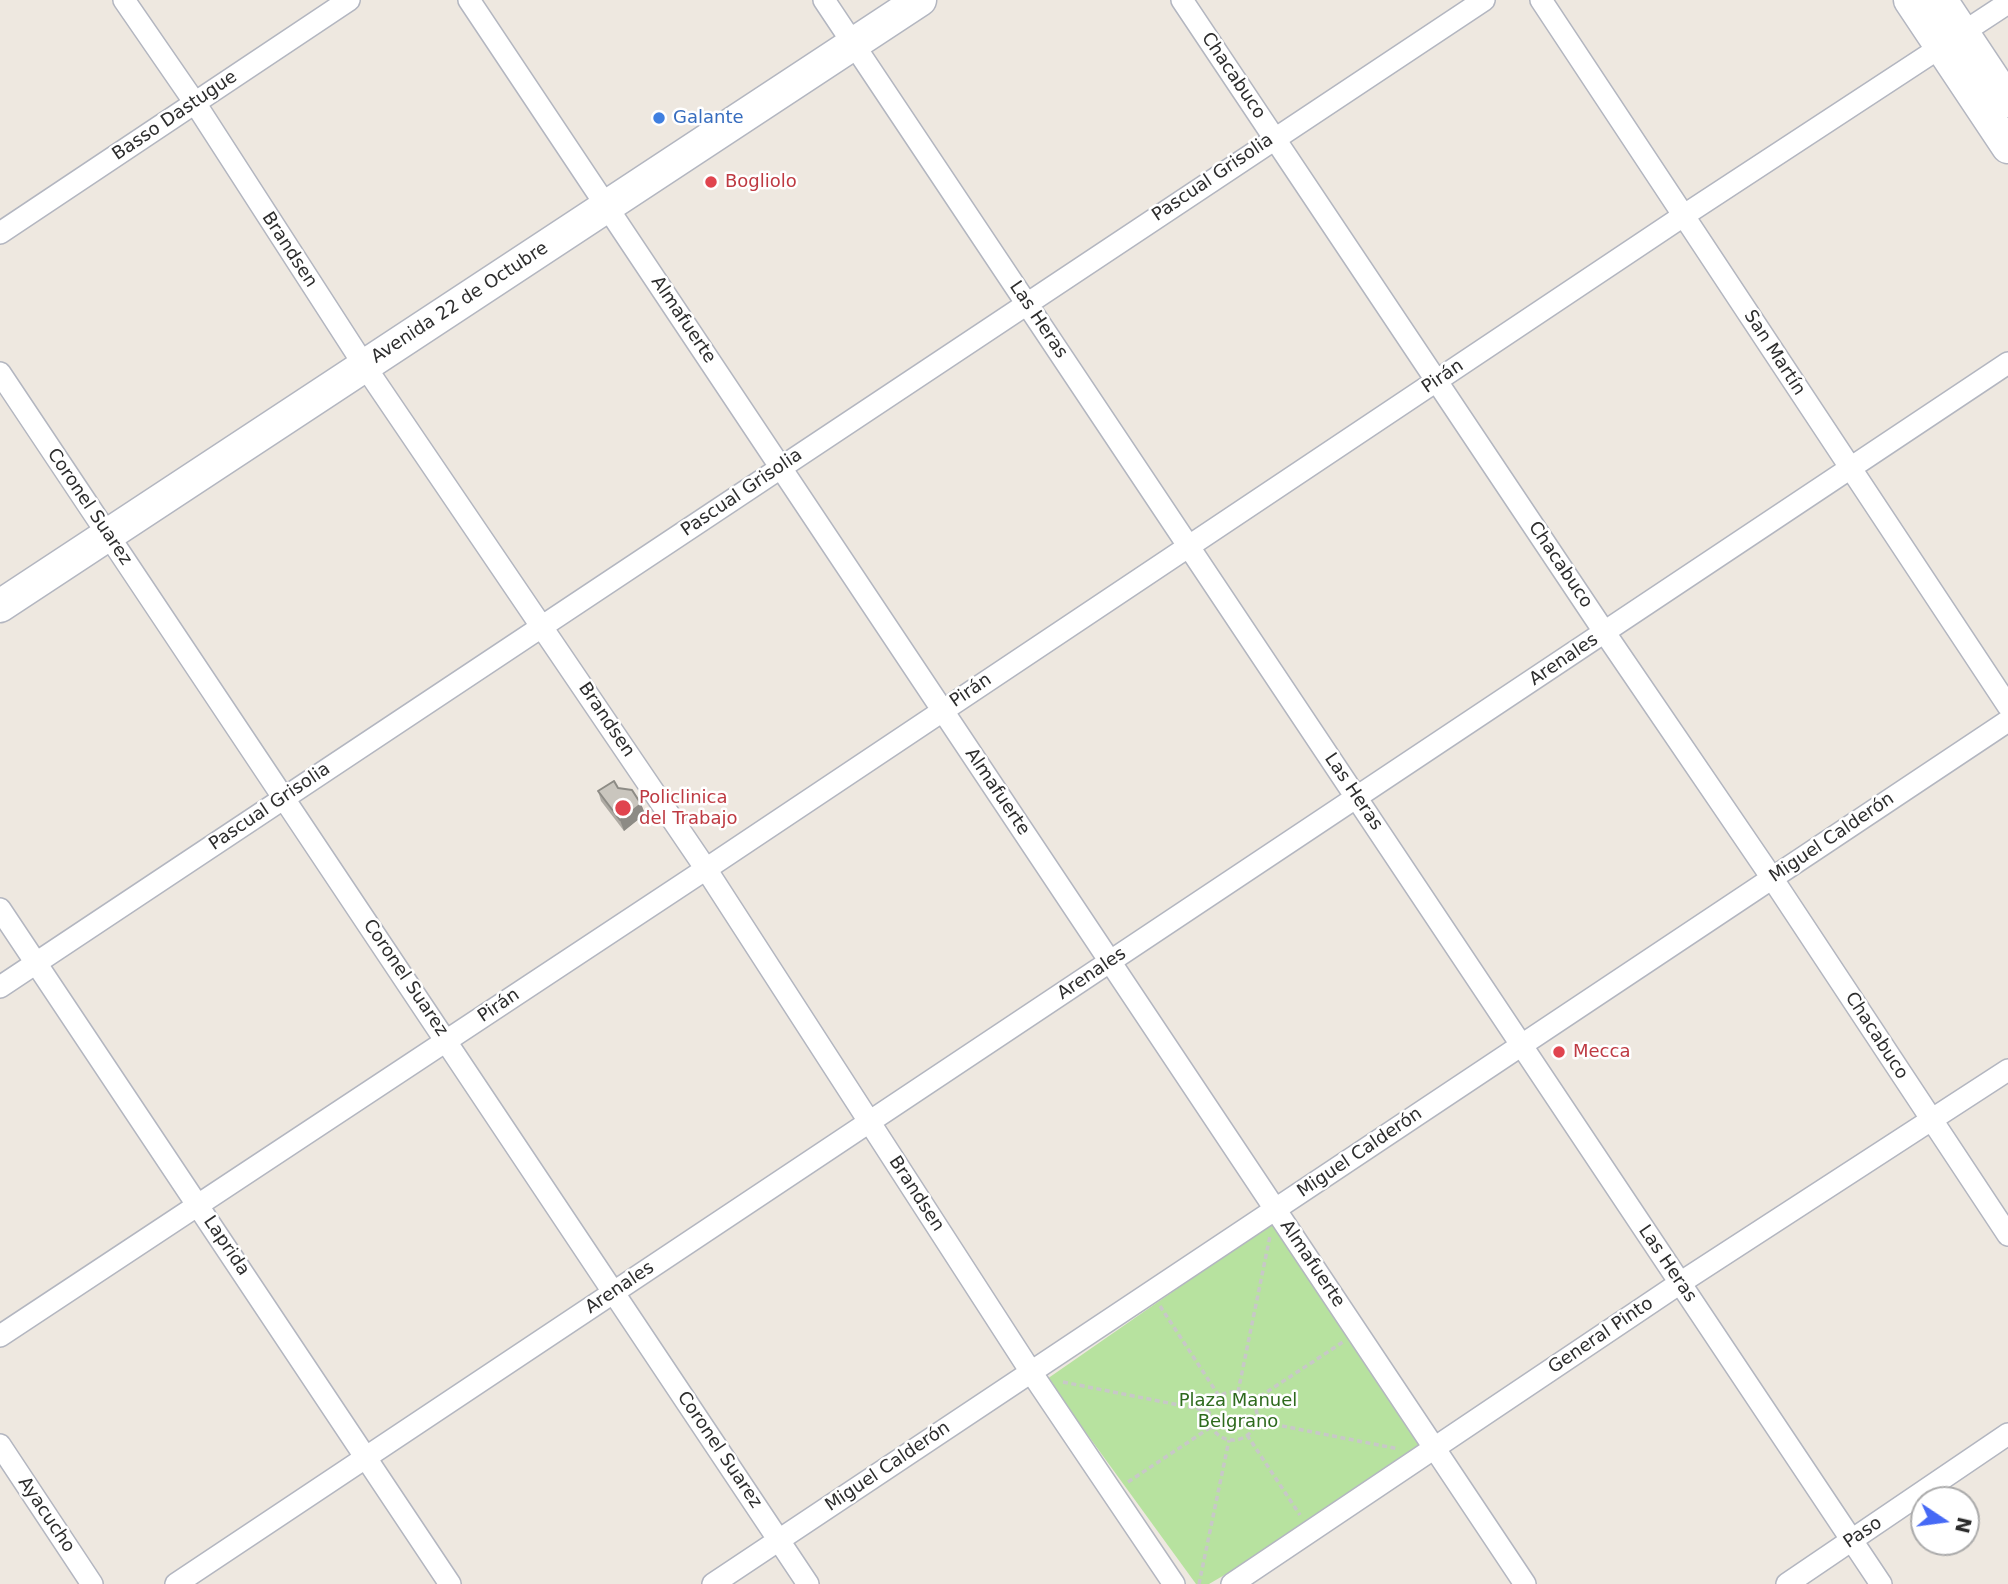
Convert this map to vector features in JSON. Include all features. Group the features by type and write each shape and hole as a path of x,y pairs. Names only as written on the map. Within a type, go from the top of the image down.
{"main road":[{"name":"Avenida 22 de Octubre","path":"0,606 920,0"},
{"path":"1910,0 1953,40 2008,101"},
{"path":"1941,0 1953,40 2008,147"}],"street":[{"name":"Brandsen","path":"124,0 195,103 364,365 706,869 1031,1372 1174,1584"},
{"name":"Basso Dastugue","path":"0,233 349,0"},
{"name":"Almafuerte","path":"469,0 1111,962 1274,1218 1525,1584"},
{"name":"Las Heras","path":"824,0 1881,1584"},
{"name":"Chacabuco","path":"1182,0 1772,878 2008,1235"},
{"name":"Pascual Grisolia","path":"0,986 1484,0"},
{"name":"San Martín","path":"1541,0 2008,706"},
{"name":"Pirán","path":"0,1336 706,869 1683,216 2008,3"},
{"name":"Arenales","path":"176,1584 2008,363"},
{"name":"Coronel Suarez","path":"0,373 808,1584"},
{"name":"Miguel Calderón","path":"713,1584 1031,1372 1274,1218 1521,1045 2008,721"},
{"name":"Laprida","path":"0,909 450,1584"},
{"name":"General Pinto","path":"1232,1584 1680,1283 2008,1070"},
{"name":"Paso","path":"1787,1584 2008,1434"},
{"name":"Ayacucho","path":"0,1445 92,1584"}],"path":[{"path":"1238,1392 1274,1218"},
{"path":"1157,1302 1219,1396"},
{"path":"1252,1402 1348,1339"},
{"path":"1055,1381 1209,1411"},
{"path":"1230,1391 1238,1392 1252,1402 1257,1413 1256,1421 1247,1435 1229,1440 1221,1437 1211,1427 1209,1411 1211,1404 1219,1396 1230,1391"},
{"path":"1256,1421 1411,1451"},
{"path":"1128,1482 1211,1427"},
{"path":"1247,1435 1303,1519"},
{"path":"1199,1584 1229,1440"}],"green space":[{"name":"Plaza Manuel Belgrano","path":"1273,1222 1430,1455 1209,1584 1196,1584 1047,1379"}],"building":[{"path":"614,781 618,788 632,790 641,804 620,820 598,791"}],"place":[{"name":"Galante","path":"659,118"},
{"name":"Bogliolo","path":"711,182"},
{"name":"Policlinica del Trabajo","path":"623,808"},
{"name":"Mecca","path":"1559,1052"}]}
